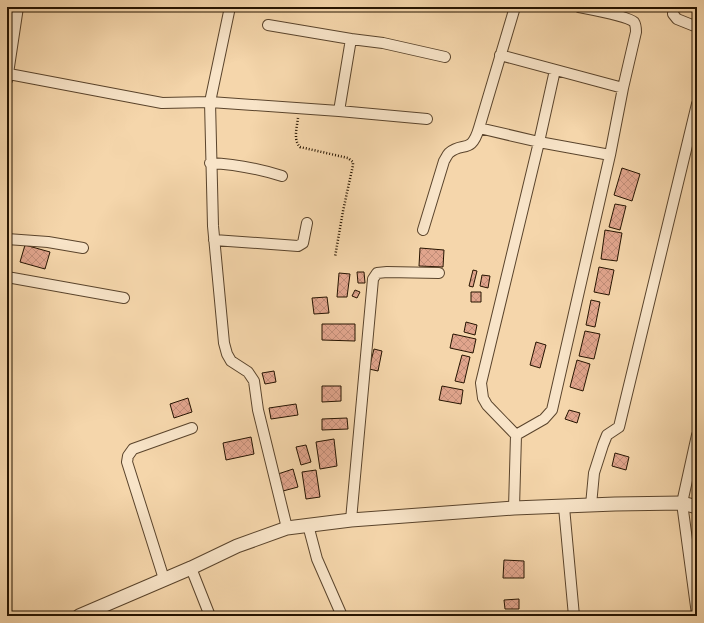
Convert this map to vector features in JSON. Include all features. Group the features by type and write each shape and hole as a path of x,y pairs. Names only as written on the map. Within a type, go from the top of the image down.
{"street":[{"path":"18,7 8,77 162,103 210,102 427,119"},
{"path":"230,7 210,102 210,163 214,240 225,349 231,361 248,372 254,380 258,410 287,528"},
{"path":"423,230 444,161 449,153 455,149 465,147 472,143 476,137 515,7"},
{"path":"516,435 544,419 552,410 610,155 636,32 636,26 630,20 578,7"},
{"path":"674,7 673,14 677,19 697,27"},
{"path":"268,25 383,43 445,57"},
{"path":"339,111 351,39"},
{"path":"500,55 623,88"},
{"path":"514,508 516,435 487,405 483,398 481,383 555,70"},
{"path":"591,505 594,473 603,445 607,435 619,427 697,104"},
{"path":"478,128 539,142 610,155"},
{"path":"210,163 223,163 282,176"},
{"path":"214,240 298,246 303,243 307,223"},
{"path":"7,239 48,242 83,248"},
{"path":"351,520 373,279 377,273 387,272 439,273"},
{"path":"7,277 124,298"},
{"path":"164,579 127,462 128,456 133,449 192,428"},
{"path":"697,435 682,503 697,614"},
{"path":"80,616 191,568 237,546 287,528 351,520 514,508 682,503 697,507"},
{"path":"564,507 574,616"},
{"path":"308,525 317,559 342,616"},
{"path":"191,568 210,616"}],"path":[{"path":"299,108 296,136 297,144 348,158 353,162 342,211 335,256"}],"building":[{"path":"622,168 640,174 632,201 614,195"},
{"path":"615,204 626,206 620,230 609,227"},
{"path":"605,230 622,233 617,261 601,259"},
{"path":"25,245 50,252 45,269 20,262"},
{"path":"420,248 444,250 443,267 419,266"},
{"path":"599,267 614,270 609,295 594,292"},
{"path":"473,270 477,271 473,287 469,286"},
{"path":"357,272 364,272 365,283 358,283"},
{"path":"339,273 350,274 347,297 337,297"},
{"path":"482,275 490,276 488,288 480,286"},
{"path":"355,290 360,292 357,298 352,296"},
{"path":"471,292 481,292 481,302 471,302"},
{"path":"327,297 329,313 314,314 312,298"},
{"path":"591,300 600,302 595,327 586,325"},
{"path":"466,322 477,325 475,335 464,332"},
{"path":"322,324 355,324 355,341 322,340"},
{"path":"585,331 600,334 594,359 579,356"},
{"path":"453,334 476,339 473,353 450,348"},
{"path":"536,342 546,345 540,368 530,365"},
{"path":"374,349 382,351 378,371 369,369"},
{"path":"462,355 470,357 464,383 455,381"},
{"path":"577,360 590,364 583,391 570,387"},
{"path":"274,371 276,382 265,384 262,373"},
{"path":"322,386 341,386 341,401 322,402"},
{"path":"442,386 463,390 461,404 439,400"},
{"path":"188,398 192,412 174,418 170,404"},
{"path":"296,404 298,415 271,419 269,408"},
{"path":"569,410 580,413 577,423 565,419"},
{"path":"347,418 348,429 322,430 322,419"},
{"path":"251,437 254,454 226,460 223,443"},
{"path":"334,439 337,466 320,469 316,442"},
{"path":"306,445 311,462 301,465 296,447"},
{"path":"615,453 629,457 626,470 612,466"},
{"path":"293,469 298,487 283,491 278,474"},
{"path":"316,470 320,497 306,499 302,472"},
{"path":"504,560 524,561 524,578 503,578"},
{"path":"519,599 519,609 505,609 504,600"}]}
